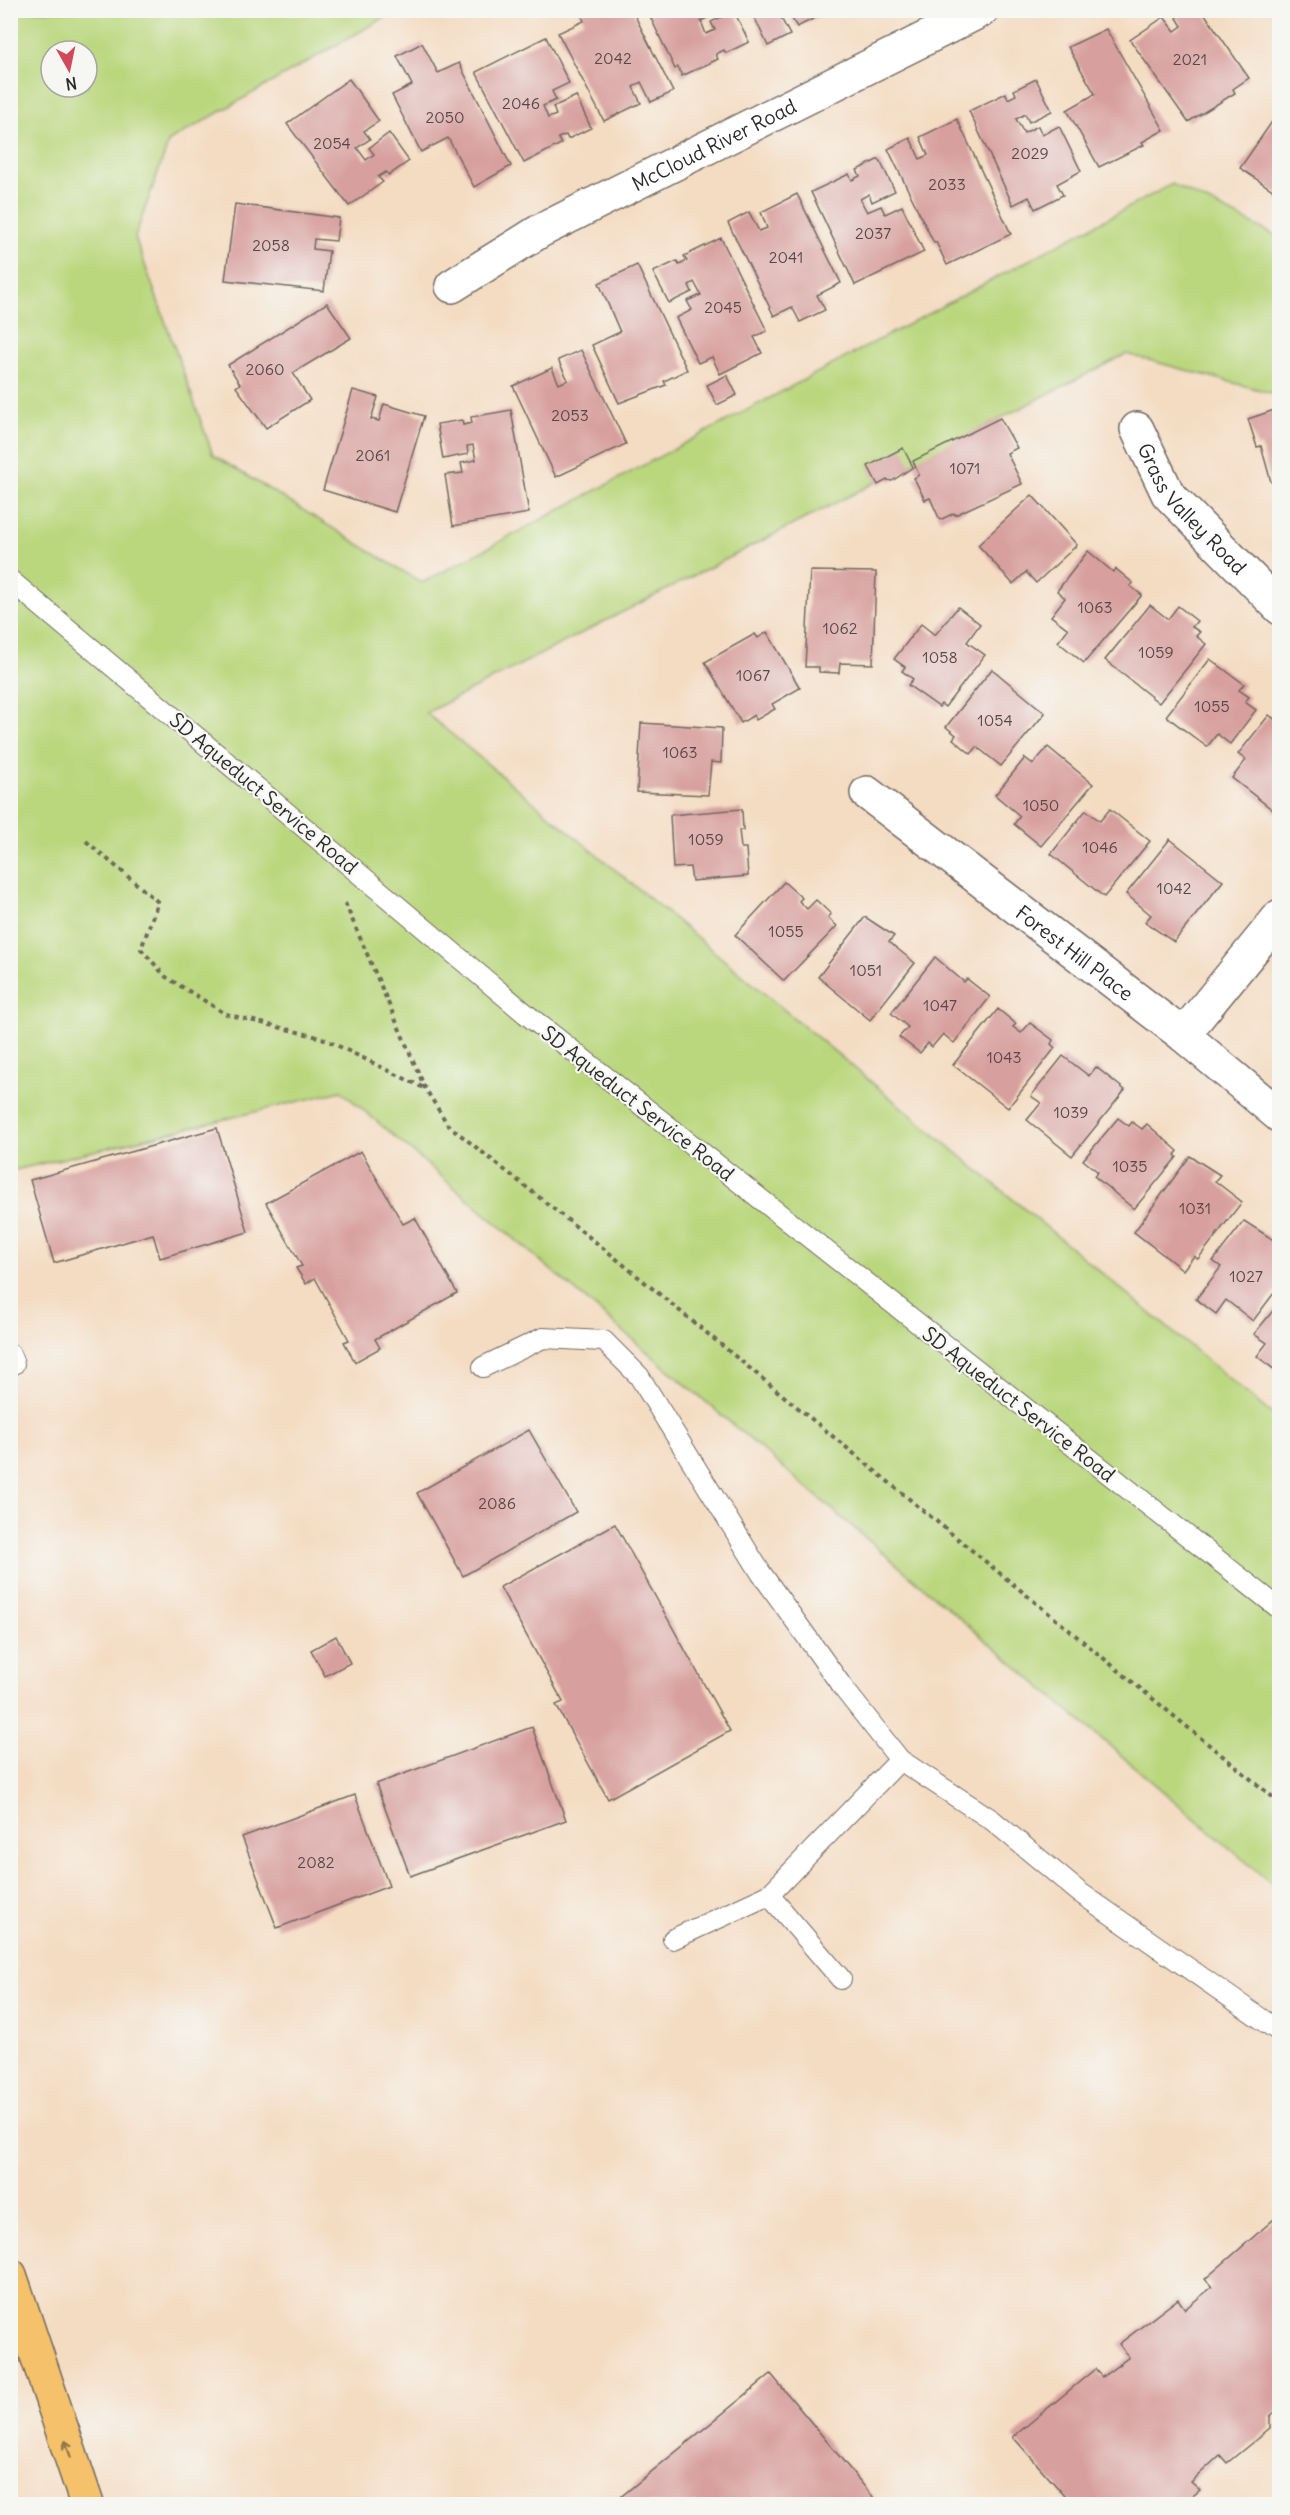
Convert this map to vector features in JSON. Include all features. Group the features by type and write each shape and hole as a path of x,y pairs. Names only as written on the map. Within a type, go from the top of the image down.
{"highway":[{"path":"10,2275 87,2505"}],"street":[{"name":"McCloud River Road","path":"452,286 540,231 982,10"},
{"name":"Grass Valley Road","path":"1137,429 1168,494 1280,608"},
{"name":"Forest Hill Place","path":"867,793 1184,1035 1280,1116"},
{"path":"1184,1035 1280,916"}],"lane":[{"name":"SD Aqueduct Service Road","path":"10,580 526,1014 1280,1608"},
{"path":"483,1367 543,1338 604,1341 639,1376 761,1573 844,1689 900,1760 992,1820 1079,1892 1280,2032"},
{"path":"673,1939 770,1895 900,1760"},
{"path":"770,1895 842,1979"}],"path":[{"path":"86,841 159,902 141,949 166,977 226,1014 322,1038 425,1088"},
{"path":"341,893 425,1088 448,1125 626,1267 1280,1803"}],"green space":[{"path":"10,11 396,11 169,141 135,237 213,455 422,583 1172,184 1279,237 1279,395 1126,354 426,713 1279,1420 1279,1890 341,1091 11,1171"}],"building":[{"path":"579,10 632,10 673,92 651,102 641,82 633,87 641,103 604,121 558,33 584,21"},
{"path":"647,10 712,10 714,14 701,21 706,34 715,30 711,22 734,11 749,42 726,53 724,50 716,54 718,59 682,76 678,67 675,69"},
{"path":"751,10 831,10 797,27 788,12 780,16 790,35 768,46"},
{"path":"1172,10 1202,10 1249,78 1233,89 1235,93 1188,122 1130,40 1164,17 1175,31 1182,26"},
{"path":"1106,29 1164,130 1142,142 1144,145 1099,167 1067,110 1095,94 1068,47"},
{"path":"546,37 569,83 552,91 556,100 543,106 548,118 556,115 553,107 576,96 591,128 568,139 566,135 558,138 561,144 524,163 476,72"},
{"path":"422,43 438,73 459,63 511,166 474,187 448,138 421,152 392,95 412,85 397,56"},
{"path":"349,79 379,121 364,131 370,139 357,148 366,160 374,154 369,148 389,133 409,161 389,175 386,172 378,177 383,182 349,206 287,124"},
{"path":"1036,79 1052,111 1029,122 1025,114 1016,119 1024,133 1038,126 1042,135 1059,126 1081,171 1057,184 1063,195 1035,209 1029,197 1013,205 969,111 1006,93 1008,99 1016,95 1014,90"},
{"path":"1278,113 1280,114 1280,195 1240,168"},
{"path":"957,119 1011,234 947,265 888,149 910,138 920,159 928,155 920,137"},
{"path":"879,159 895,191 872,202 869,194 860,199 867,212 881,206 885,214 902,206 924,252 855,285 811,192 849,174 852,180 860,176 857,170"},
{"path":"797,194 841,283 817,295 825,310 800,322 792,307 774,316 728,223 749,212 759,231 767,228 761,212"},
{"path":"235,204 339,218 336,241 314,239 313,249 329,251 324,291 225,280"},
{"path":"721,238 767,331 754,337 762,353 720,374 712,357 698,363 676,318 692,310 687,301 701,295 694,282 689,285 692,292 669,303 653,272 677,261 679,265 687,261 684,256"},
{"path":"637,265 687,370 664,381 666,385 619,403 592,345 620,332 599,283"},
{"path":"327,303 351,338 293,373 310,400 266,428 236,387 240,384 228,365"},
{"path":"581,350 626,444 556,477 513,386 552,368 559,384 568,380 558,360"},
{"path":"727,375 737,395 717,405 707,385"},
{"path":"353,390 378,397 371,419 379,421 384,404 424,416 395,512 323,490"},
{"path":"1280,408 1280,481 1271,482 1261,446 1257,447 1248,419"},
{"path":"511,410 529,513 453,526 445,475 463,473 461,463 476,460 473,445 467,446 468,454 443,459 437,424 462,420 463,425 472,423 471,417"},
{"path":"1000,418 1017,448 1007,453 1022,484 940,520 930,498 925,500 914,478 919,475 913,461"},
{"path":"903,448 913,467 892,481 887,480 878,485 868,466"},
{"path":"1032,495 1077,545 1036,583 1026,572 1013,584 978,545"},
{"path":"1088,551 1113,572 1116,569 1133,583 1130,586 1142,595 1084,663 1058,642 1068,629 1051,616 1065,598 1057,591"},
{"path":"810,571 876,572 873,664 840,663 839,673 819,672 819,667 805,667"},
{"path":"1150,605 1168,619 1178,606 1197,621 1192,627 1200,632 1196,636 1206,644 1159,703 1105,660"},
{"path":"958,607 980,624 967,642 985,655 945,707 941,704 939,707 908,685 913,679 902,671 905,667 894,659 921,624 935,635"},
{"path":"767,632 800,688 772,704 775,709 756,720 754,715 741,723 705,662 755,634 758,638"},
{"path":"1210,659 1244,684 1239,690 1249,697 1245,702 1256,710 1230,744 1217,734 1207,747 1166,716"},
{"path":"992,669 1045,713 1001,766 977,747 971,754 953,739 956,735 946,727"},
{"path":"1269,715 1280,723 1278,814 1232,778 1246,760 1238,754"},
{"path":"641,723 722,728 721,763 711,762 708,795 637,792"},
{"path":"1048,747 1093,784 1041,846 1014,824 1020,816 995,795 1025,758 1033,764"},
{"path":"742,809 743,830 739,830 741,848 746,848 748,876 692,881 690,867 673,868 670,815"},
{"path":"1110,809 1150,841 1104,897 1051,854 1086,810 1100,821"},
{"path":"1170,839 1223,881 1174,942 1145,922 1151,915 1126,894"},
{"path":"784,882 802,898 799,901 807,909 816,900 831,914 828,918 837,926 784,981 735,935"},
{"path":"865,917 894,936 889,942 915,963 870,1020 818,977"},
{"path":"935,957 964,982 967,979 990,997 954,1043 943,1034 932,1047 928,1043 920,1053 899,1037 908,1027 891,1013"},
{"path":"998,1009 1016,1024 1013,1027 1021,1033 1030,1023 1053,1040 1051,1044 1055,1048 1008,1108 953,1065"},
{"path":"1063,1056 1089,1076 1096,1067 1125,1090 1072,1156 1027,1120 1041,1103 1031,1096"},
{"path":"1118,1118 1129,1126 1132,1122 1142,1129 1147,1124 1178,1151 1175,1155 1177,1157 1134,1209 1094,1176 1098,1172 1083,1160"},
{"path":"217,1128 248,1232 160,1258 153,1234 54,1263 30,1180"},
{"path":"361,1151 403,1224 415,1218 457,1293 375,1339 380,1348 355,1362 344,1342 349,1340 315,1278 306,1284 296,1268 302,1266 266,1203"},
{"path":"1190,1156 1220,1175 1215,1181 1242,1202 1198,1259 1194,1256 1183,1270 1134,1232"},
{"path":"1244,1221 1280,1244 1280,1285 1253,1321 1226,1300 1216,1314 1196,1299 1221,1267 1213,1261"},
{"path":"1280,1302 1280,1374 1257,1356 1267,1343 1254,1334"},
{"path":"529,1430 576,1512 463,1576 417,1493"},
{"path":"615,1524 730,1731 608,1799 556,1705 563,1702 500,1587"},
{"path":"336,1636 350,1663 325,1676 311,1650"},
{"path":"532,1727 566,1820 410,1876 376,1784"},
{"path":"355,1795 389,1886 277,1928 242,1837"},
{"path":"1280,2214 1280,2409 1270,2417 1270,2428 1227,2463 1220,2455 1191,2482 1200,2490 1183,2504 1072,2504 1013,2437 1095,2369 1102,2377 1129,2357 1119,2344 1178,2299 1185,2309 1212,2287 1205,2279"},
{"path":"771,2374 879,2504 612,2504"}]}
